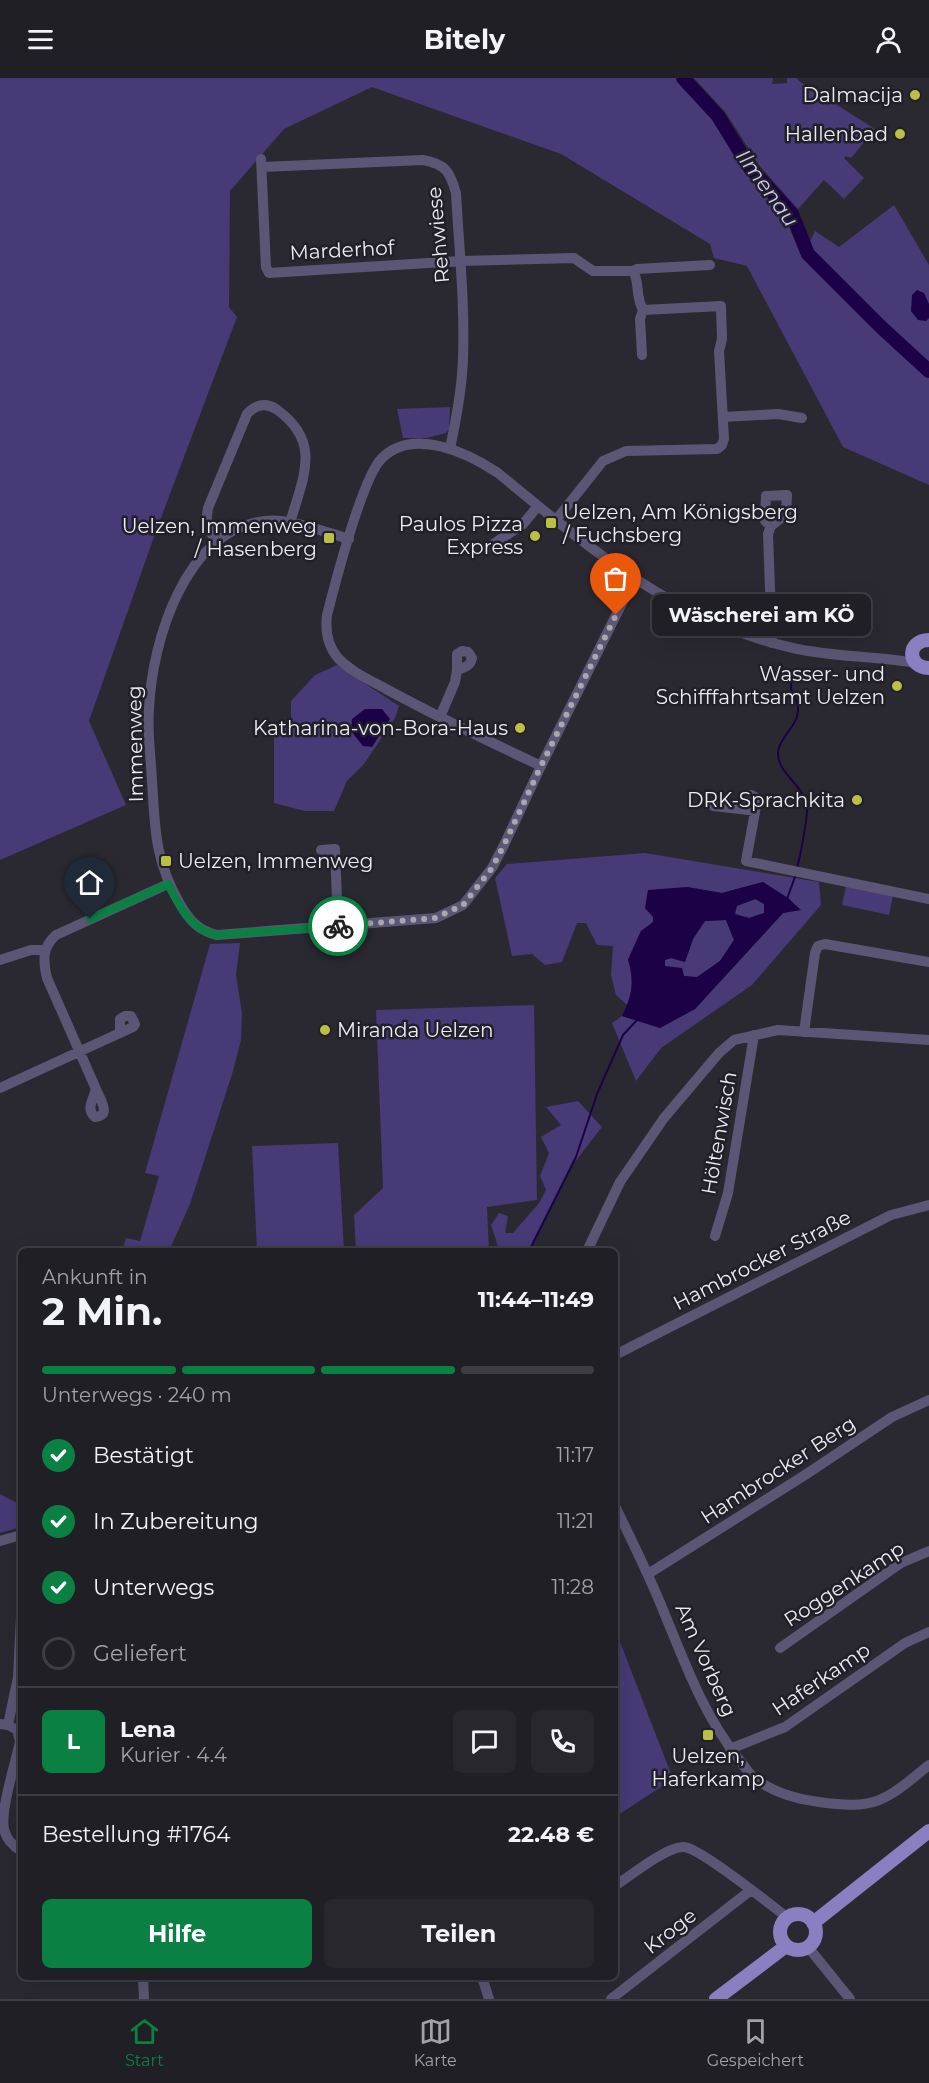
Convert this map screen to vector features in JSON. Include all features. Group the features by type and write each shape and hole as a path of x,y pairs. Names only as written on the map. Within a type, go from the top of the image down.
{"main road":[{"path":"922,664 915,645 927,635"},
{"path":"813,1923 929,1831"},
{"path":"802,1915 813,1923 816,1933 808,1947 797,1950 786,1946 781,1931 788,1918 802,1915"},
{"path":"716,1999 786,1946"}],"street":[{"name":"Rehwiese","path":"262,163 423,160 438,163 451,175 456,193 463,366 450,449"},
{"name":"Marderhof","path":"262,163 266,267 269,273 460,261"},
{"path":"460,261 574,258 592,271 633,271 710,265"},
{"path":"633,271 637,276 638,301 643,310 640,319 642,355"},
{"path":"556,520 603,461 627,452 717,449 722,445 724,439 720,351 721,306 643,310"},
{"path":"217,542 208,530 206,521 208,508 247,414 259,405 273,407 292,421 300,433 305,448 306,465 290,523"},
{"path":"723,417 778,414 802,418"},
{"path":"541,766 440,717 349,667 330,646 326,628 327,615 349,538 366,489 381,459 391,452 412,445 431,445 450,449 478,461 498,473 634,579 711,621 772,643 838,656 881,658 922,664"},
{"path":"486,549 523,524 538,506"},
{"name":"Immenweg","path":"338,926 217,935 198,928 185,913 168,884 160,864 156,836 148,709 157,651 174,602 188,574 217,542 249,524 266,521 290,523 349,538"},
{"path":"771,526 768,534 772,643"},
{"path":"321,850 335,849 338,926 435,918 463,905 492,868 634,579"},
{"path":"440,717 455,682 457,670"},
{"path":"713,806 752,811 746,861 929,899"},
{"path":"96,1089 46,978 43,961 45,950 48,942 56,935 168,884"},
{"path":"804,1032 815,953 818,946 825,944 929,962"},
{"path":"0,960 31,950 45,950"},
{"path":"588,1248 620,1182 664,1118 719,1053 734,1040 778,1030 929,1040"},
{"path":"3,1085 80,1053 120,1033"},
{"name":"Höltenwisch","path":"715,1236 728,1193 753,1035"},
{"name":"Hambrocker Straße","path":"618,1352 891,1215 929,1205"},
{"name":"Hambrocker Berg","path":"648,1574 892,1417 929,1400"},
{"name":"Am Vorberg","path":"618,1512 648,1574 704,1706 730,1749 752,1775 766,1786 801,1800 859,1805 877,1802 894,1794 929,1765"},
{"path":"0,1541 18,1536"},
{"name":"Roggenkamp","path":"780,1648 901,1563 929,1551"},
{"name":"Haferkamp","path":"730,1749 785,1727 905,1643 929,1632"},
{"path":"18,1677 4,1724 17,1730 18,1734"},
{"path":"18,1750 3,1816 8,1839 18,1848"},
{"path":"618,1884 661,1854 682,1846 692,1849 788,1918"},
{"name":"Kroge","path":"611,1999 751,1890"},
{"path":"808,1947 850,1999"},
{"path":"142,1980 144,1999"},
{"path":"483,1980 489,1999"}],"shaded area":[{"path":"0,78 676,78 712,117 744,170 784,215 802,258 815,231 839,247 894,205 929,265 929,485 843,447 747,266 714,258 710,244 561,154 372,87 284,129 230,191 229,307 237,317 156,531 89,721 126,805 0,860"},
{"path":"694,78 773,78 772,84 787,83 787,78 797,78 875,129 851,158 846,156 844,158 864,178 844,199 824,180 798,209 759,165 726,113"},
{"path":"917,290 924,293 929,304 929,318 926,321 918,320 911,311 912,295"},
{"path":"450,407 449,429 446,433 427,438 403,438 397,409"},
{"path":"337,665 399,706 395,718 364,764 347,781 334,811 305,811 274,803 274,727 291,725 291,701 315,675"},
{"path":"365,709 382,709 390,719 372,747 363,746 351,731 352,719"},
{"path":"645,853 819,882 821,905 752,985 661,1048 636,1081 612,1023 622,1016 660,1028 695,1009 783,913 800,910 763,882 722,893 687,887 653,917 653,923 641,931 628,959 632,982 627,1005 616,995 611,975 613,946 597,945 586,923 577,923 562,962 545,965 532,954 512,956 495,878 507,864"},
{"path":"763,882 788,898 801,910 783,913 695,1009 660,1028 622,1016 631,988 628,960 641,931 653,922 653,917 645,908 648,890 687,887 722,893","holes":["755,899 764,904 764,913 749,918 735,914 737,906","726,920 734,940 720,961 697,977 684,976 682,968 665,966 665,960 671,958 685,962 693,939 705,921"]},
{"path":"846,886 893,896 889,915 842,905"},
{"path":"756,899 765,904 764,913 749,918 734,915 736,906"},
{"path":"726,920 734,940 720,961 697,978 684,976 665,966 665,960 671,958 685,962 693,939 705,921"},
{"path":"240,943 236,975 242,1013 241,1040 233,1071 190,1204 170,1248 123,1248 126,1238 140,1241 159,1176 145,1173 210,944"},
{"path":"534,1005 537,1200 487,1207 489,1248 356,1248 354,1215 383,1188 376,1010"},
{"path":"578,1101 602,1127 571,1167 531,1248 499,1248 491,1225 499,1213 508,1216 505,1233 513,1233 539,1203 546,1190 540,1176 549,1153 541,1137 561,1125 546,1107"},
{"path":"338,1143 344,1248 257,1248 252,1146"},
{"path":"0,1494 18,1503 18,1528 0,1533"},
{"path":"618,1637 673,1779 618,1815"}],"waterway":[{"name":"Ilmenau","path":"683,78 718,116 750,168 792,214 808,254 929,371"},
{"path":"796,672 791,689 798,705 797,717 779,746 778,752 781,766 800,790 807,804 806,825 797,868"},
{"path":"787,899 796,874"},
{"path":"530,1248 576,1157 597,1094 623,1035 638,1019"}],"way so far":[{"path":"338,926 435,918 463,905 492,868 616,615"}],"place":[{"name":"Dalmacija","path":"915,95"},
{"name":"Hallenbad","path":"900,134"},
{"name":"Uelzen, Am Königsberg / Fuchsberg","path":"551,523"},
{"name":"Paulos Pizza Express","path":"535,536"},
{"name":"Uelzen, Immenweg / Hasenberg","path":"329,538"},
{"name":"Wäscherei am KÖ","path":"616,615"},
{"name":"Wasser- und Schifffahrtsamt Uelzen","path":"897,686"},
{"name":"Katharina-von-Bora-Haus","path":"520,728"},
{"name":"DRK-Sprachkita","path":"857,800"},
{"name":"Uelzen, Immenweg","path":"166,861"},
{"name":"Miranda Uelzen","path":"325,1030"},
{"name":"Uelzen, Haferkamp","path":"708,1735"}],"route":[{"path":"90,919 168,884 185,913 198,928 207,933 217,935 338,926"}]}
